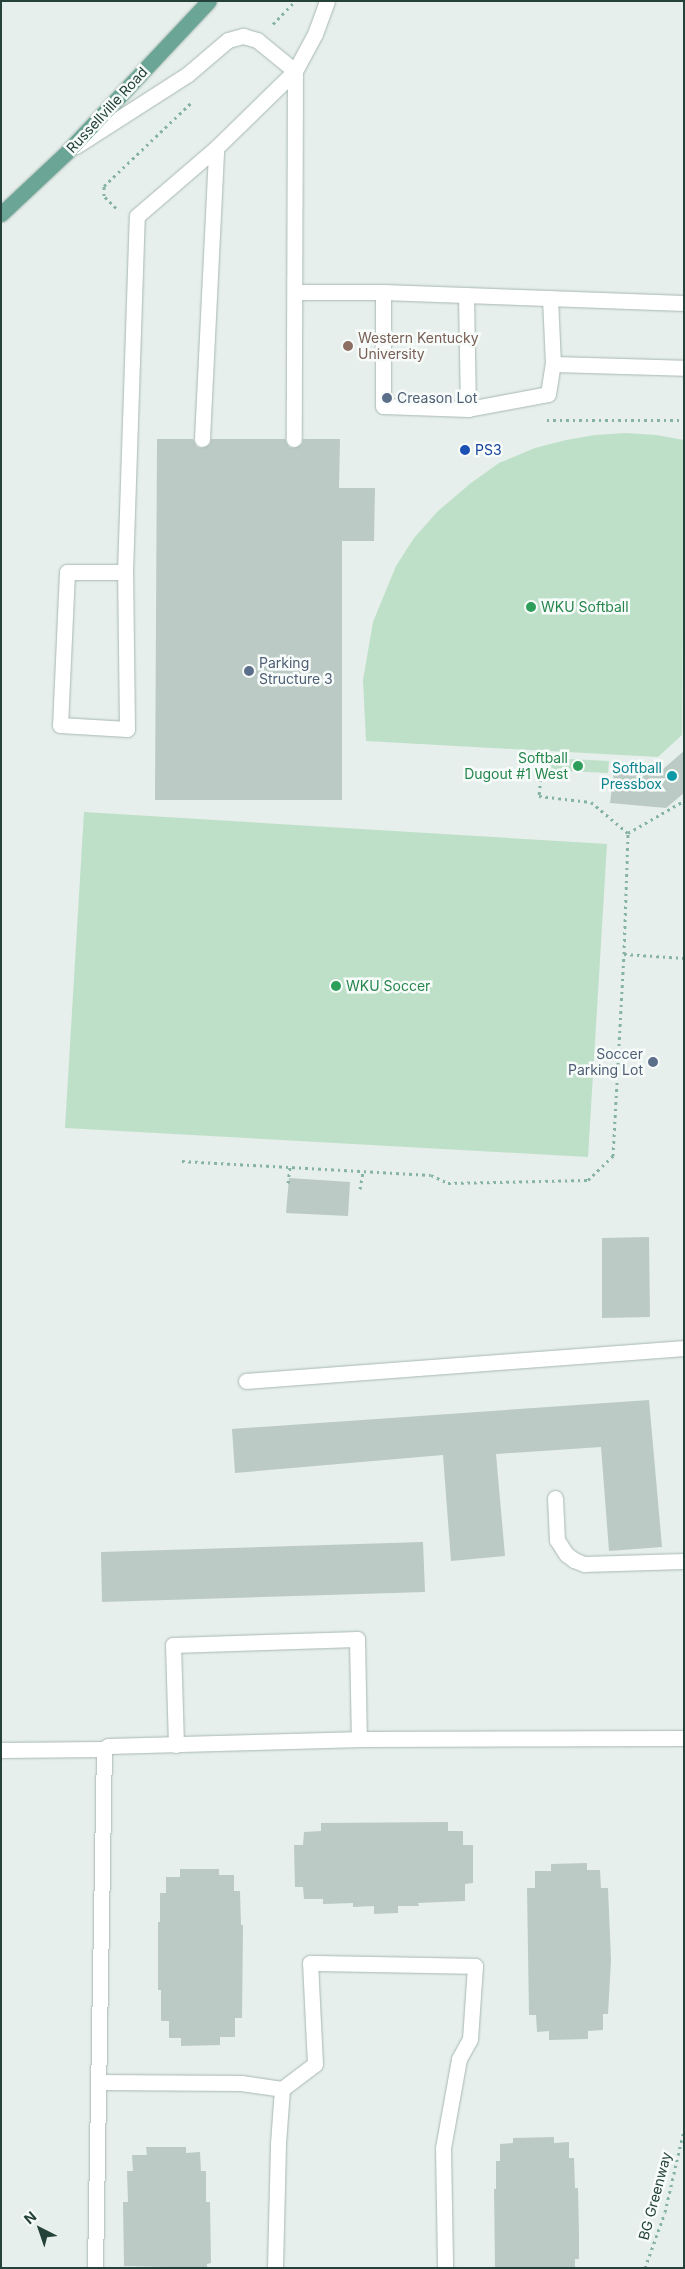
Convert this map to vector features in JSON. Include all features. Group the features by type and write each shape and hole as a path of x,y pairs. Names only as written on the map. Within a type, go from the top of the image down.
{"main road":[{"name":"Russellville Road","path":"1,214 67,152 209,1"}],"street":[{"path":"125,572 67,572 60,725 127,730 125,572 137,216 216,148 295,71 315,34 326,1"},
{"path":"67,152 188,74 228,40 243,36 257,40 295,71"},
{"path":"294,439 296,292 295,71"},
{"path":"202,439 216,148"},
{"path":"296,292 383,292 684,303"},
{"path":"383,292 383,406 468,409 548,394 553,364 550,298"},
{"path":"466,295 468,409"},
{"path":"553,364 684,368"},
{"path":"246,1381 684,1348"},
{"path":"555,1498 557,1540 566,1554 574,1560 584,1564 684,1562"},
{"path":"176,1745 173,1645 357,1639 359,1739"},
{"path":"1,1750 104,1749 108,1746 359,1739 684,1738"},
{"path":"95,2268 104,1749"},
{"path":"98,2082 241,2083 282,2089 315,2064 310,1963 475,1966 470,2039 460,2059 443,2148 446,2268"},
{"path":"275,2268 278,2144 282,2089"}],"path":[{"path":"272,25 295,1"},
{"path":"122,215 104,196 104,186 192,102"},
{"path":"544,420 684,420"},
{"path":"543,752 540,796 591,802 628,833"},
{"path":"628,833 682,802"},
{"path":"182,1161 431,1175 448,1183 588,1180 613,1156 624,954 628,833"},
{"path":"624,954 684,958"},
{"path":"288,1183 290,1167"},
{"path":"360,1189 363,1172"},
{"name":"BG Greenway","path":"645,2268 665,2212 684,2130"}],"green space":[{"name":"WKU Softball","path":"626,433 656,435 684,440 682,735 658,757 366,741 363,680 373,622 396,566 414,538 438,511 471,483 499,463 535,448 566,440 595,435"},
{"name":"Softball Dugout #1 West","path":"548,758 609,761 608,773 548,770"},
{"name":"WKU Soccer","path":"84,812 607,844 588,1157 65,1128"}],"building":[{"name":"Parking Structure 3","path":"157,439 193,439 197,447 202,448 210,444 211,439 285,439 289,447 294,448 302,444 303,439 340,439 339,488 375,488 374,541 342,541 342,800 155,800"},
{"path":"684,751 684,793 666,808 610,803 615,764 663,769"},
{"path":"289,1178 350,1182 348,1216 286,1213"},
{"path":"649,1237 650,1317 602,1318 602,1238"},
{"path":"649,1400 662,1547 609,1551 601,1447 496,1454 505,1556 451,1561 443,1455 235,1473 232,1429"},
{"path":"423,1542 425,1592 102,1602 101,1552"},
{"path":"448,1822 448,1831 463,1831 463,1845 473,1845 473,1883 465,1884 465,1901 418,1903 419,1906 398,1906 398,1913 374,1914 374,1906 353,1907 353,1903 323,1904 323,1899 304,1899 303,1887 295,1887 294,1845 303,1845 304,1832 321,1831 321,1823"},
{"path":"587,1863 587,1870 600,1870 601,1888 608,1888 611,1960 608,2014 603,2014 603,2030 588,2031 588,2039 549,2040 549,2031 537,2032 536,2015 529,2015 527,1888 535,1888 535,1871 551,1871 551,1864"},
{"path":"180,1869 219,1869 219,1875 234,1875 234,1891 240,1891 241,1925 243,1925 242,2018 235,2018 235,2037 220,2037 220,2045 181,2046 181,2038 169,2038 169,2021 161,2021 161,1990 158,1990 160,1893 166,1893 166,1877 180,1877"},
{"path":"554,2137 554,2143 569,2142 569,2158 574,2158 575,2188 578,2188 579,2234 579,2259 575,2259 575,2268 495,2268 494,2189 496,2189 496,2161 500,2161 500,2144 513,2143 513,2138"},
{"path":"146,2147 186,2147 186,2153 200,2152 201,2171 206,2171 206,2202 210,2202 211,2263 207,2264 207,2268 124,2266 123,2202 128,2202 127,2171 133,2171 132,2155 147,2155"}],"place":[{"name":"Western Kentucky University","path":"348,346"},
{"name":"Creason Lot","path":"387,398"},
{"name":"PS3","path":"465,450"},
{"name":"WKU Softball","path":"531,607"},
{"name":"Parking Structure 3","path":"249,671"},
{"name":"Softball Dugout #1 West","path":"578,766"},
{"name":"Softball Pressbox","path":"672,776"},
{"name":"WKU Soccer","path":"336,986"},
{"name":"Soccer Parking Lot","path":"653,1062"}]}
